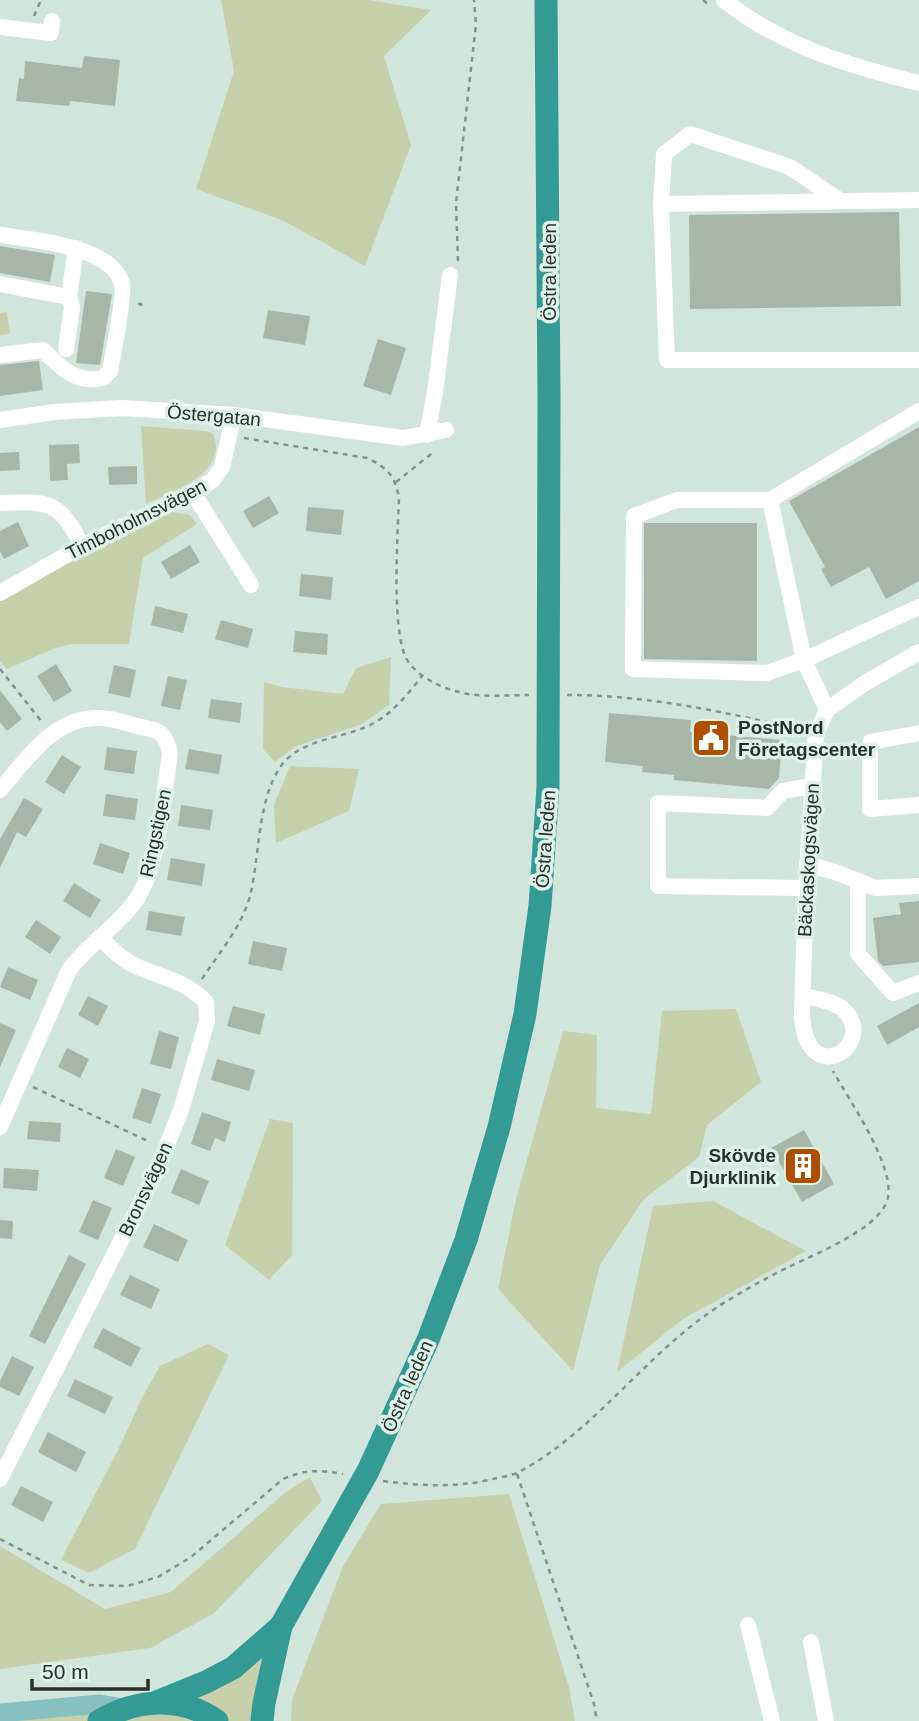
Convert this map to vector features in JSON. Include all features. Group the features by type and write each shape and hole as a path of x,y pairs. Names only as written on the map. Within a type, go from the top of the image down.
{"highway":[{"name":"Östra leden","path":"262,1721 281,1626 368,1471 428,1340 466,1240 499,1127 525,1014 540,906 548,787 546,0"},
{"name":"Östra leden","path":"157,1702 233,1668 281,1626"},
{"path":"99,1721 123,1708 157,1702 183,1705 217,1721"}],"main road":[{"path":"0,1713 100,1704 123,1708"}],"street":[{"path":"724,0 775,33 812,52 852,66 919,83"},
{"path":"0,27 51,33 52,21"},
{"path":"839,200 790,167 690,134 664,154 661,204 667,360 919,360"},
{"path":"661,204 919,200"},
{"path":"0,235 76,248 107,264 121,281 121,301 107,375 97,380 78,378 65,371 43,350 0,355"},
{"path":"66,349 72,307 69,297 76,248"},
{"path":"438,432 435,392 454,269"},
{"path":"0,284 69,297"},
{"name":"Östergatan","path":"0,420 54,412 122,408 234,415 403,438 438,432"},
{"path":"919,411 770,500 677,500 634,516 633,669 767,673 804,660 919,607"},
{"name":"Timboholmsvägen","path":"0,593 82,546 193,493 213,480 222,467 234,415"},
{"path":"193,493 251,585"},
{"path":"770,500 804,660 827,710"},
{"path":"0,503 50,504 63,512 82,546"},
{"name":"Bäckaskogsvägen","path":"825,1056 815,1053 809,1047 802,1025 807,864 816,733 827,710 865,683 919,652"},
{"name":"Ringstigen","path":"0,790 51,733 81,718 103,717 158,731 167,739 170,754 153,859 145,884 129,908 83,952 69,970 0,1127"},
{"path":"919,733 870,742 870,809 919,805"},
{"path":"806,888 658,886 658,803 767,808 783,790 811,786"},
{"path":"807,864 876,888 919,886"},
{"path":"858,881 858,954 893,993 919,983"},
{"name":"Bronsvägen","path":"0,1479 156,1172 181,1110 206,1021 206,1002 194,990 136,967 113,951 100,937"},
{"path":"803,995 844,1010 853,1027 850,1044 845,1051 835,1056 825,1056"},
{"path":"748,1625 772,1721"},
{"path":"811,1642 826,1721"}],"path":[{"path":"31,22 41,0"},
{"path":"454,269 456,203 476,24 474,0"},
{"path":"396,482 430,455 438,432"},
{"path":"230,436 368,458 383,465 396,482 399,498 400,645 408,662 422,676 461,693 504,695"},
{"path":"0,669 46,727"},
{"path":"200,983 245,912 267,799 282,764 307,746 357,731 381,719 390,713 422,676"},
{"path":"596,695 704,709 816,733"},
{"path":"379,1481 427,1487 474,1484 517,1474 562,1444 689,1325 773,1274 851,1236 875,1218 887,1201 888,1181 882,1158 825,1056"},
{"path":"28,1084 155,1144"},
{"path":"0,1539 89,1584 127,1586 158,1577 191,1557 282,1479 299,1472 319,1470 350,1476"},
{"path":"517,1474 594,1704 597,1721"}],"green space":[{"path":"221,0 368,0 431,10 384,56 411,145 365,266 284,221 196,189 234,71"},
{"path":"7,312 10,334 0,335 0,313"},
{"path":"141,426 206,431 213,434 216,447 213,459 196,479 146,504"},
{"path":"171,512 190,515 197,524 143,558 129,644 71,644 7,669 0,661 0,600 107,539"},
{"path":"391,657 389,705 360,725 296,746 275,762 263,749 264,682 282,687 343,694 356,668"},
{"path":"290,766 359,769 349,811 276,843 274,805"},
{"path":"736,1009 761,1082 707,1125 699,1157 644,1199 600,1265 573,1371 498,1289 516,1199 563,1031 597,1035 596,1108 651,1114 662,1011"},
{"path":"270,1119 293,1123 292,1255 269,1280 225,1245"},
{"path":"713,1201 806,1251 683,1319 617,1372 653,1206"},
{"path":"208,1344 229,1355 135,1549 89,1573 61,1560 160,1366"},
{"path":"310,1477 322,1501 213,1614 150,1648 0,1669 0,1546 105,1609 171,1592 286,1492"},
{"path":"509,1494 569,1687 575,1721 291,1721 292,1700 343,1566 381,1504"},
{"path":"264,1653 252,1721 229,1721 217,1712 181,1697"},
{"path":"101,1710 90,1721 0,1721"},
{"path":"166,1711 201,1721 118,1721"}],"building":[{"path":"84,56 120,60 115,106 70,101 69,106 16,101 19,78 24,79 25,61 82,68"},
{"path":"899,212 901,306 690,309 689,215"},
{"path":"0,246 55,255 50,282 0,273"},
{"path":"86,291 112,294 100,365 76,363"},
{"path":"268,310 310,316 305,345 263,338"},
{"path":"378,339 406,348 391,395 363,386"},
{"path":"39,361 43,390 0,396 0,365"},
{"path":"919,427 919,581 886,599 869,567 831,587 821,569 825,567 789,501"},
{"path":"79,444 80,463 67,464 68,480 50,481 49,445"},
{"path":"19,452 20,470 0,471 0,453"},
{"path":"137,466 137,484 109,485 108,467"},
{"path":"269,496 279,513 253,528 243,511"},
{"path":"308,507 344,510 341,535 306,531"},
{"path":"18,522 29,546 4,559 0,551 0,531"},
{"path":"644,523 757,523 757,661 644,659"},
{"path":"190,545 200,562 171,579 161,562"},
{"path":"301,574 333,577 331,600 299,596"},
{"path":"155,606 188,614 183,633 151,625"},
{"path":"221,620 253,629 248,648 215,639"},
{"path":"295,631 328,634 327,655 293,652"},
{"path":"56,664 72,691 54,702 37,676"},
{"path":"114,665 136,670 130,698 108,693"},
{"path":"168,676 187,680 180,710 161,706"},
{"path":"0,690 22,719 7,731 0,722"},
{"path":"211,699 242,703 240,723 208,718"},
{"path":"609,713 691,720 690,732 782,740 779,778 769,789 674,780 674,775 642,772 643,766 605,762"},
{"path":"107,747 137,751 134,774 104,770"},
{"path":"189,749 222,755 219,774 185,769"},
{"path":"62,755 81,767 64,794 45,782"},
{"path":"106,794 138,799 135,820 103,816"},
{"path":"24,798 43,809 26,837 17,832 0,868 0,839"},
{"path":"181,805 213,810 210,830 178,826"},
{"path":"100,843 130,853 123,874 93,864"},
{"path":"171,858 205,864 202,886 167,880"},
{"path":"74,883 101,900 90,918 63,901"},
{"path":"919,901 919,962 883,966 878,961 873,918 901,914 899,903"},
{"path":"149,911 185,917 181,936 146,930"},
{"path":"36,920 61,937 50,954 25,937"},
{"path":"253,941 287,948 282,971 248,964"},
{"path":"8,967 38,980 30,1000 0,987"},
{"path":"88,996 108,1006 98,1026 78,1015"},
{"path":"919,1003 919,1027 887,1045 877,1026"},
{"path":"233,1006 265,1014 260,1035 227,1026"},
{"path":"0,1023 16,1030 0,1067"},
{"path":"159,1031 179,1037 171,1069 150,1064"},
{"path":"67,1048 89,1059 80,1078 58,1067"},
{"path":"217,1059 255,1070 249,1091 211,1080"},
{"path":"142,1088 161,1094 151,1124 132,1118"},
{"path":"202,1112 231,1122 225,1142 215,1138 210,1151 191,1144"},
{"path":"29,1121 61,1123 60,1142 27,1139"},
{"name":"Skövde Djurklinik","path":"804,1130 834,1184 802,1202 771,1148"},
{"path":"116,1149 135,1157 123,1186 104,1178"},
{"path":"4,1168 39,1170 37,1191 3,1188"},
{"path":"181,1169 209,1181 199,1205 171,1193"},
{"path":"93,1200 112,1208 98,1240 79,1232"},
{"path":"0,1220 13,1221 12,1239 0,1238"},
{"path":"154,1224 188,1240 178,1262 143,1247"},
{"path":"69,1255 86,1264 45,1344 29,1336"},
{"path":"130,1275 160,1289 151,1309 120,1295"},
{"path":"103,1328 141,1348 131,1367 93,1347"},
{"path":"12,1356 34,1367 19,1396 0,1387 0,1381"},
{"path":"75,1379 113,1397 105,1414 67,1396"},
{"path":"48,1432 86,1452 76,1472 38,1452"},
{"path":"21,1486 53,1502 43,1522 11,1505"}],"place":[{"name":"PostNord Företagscenter","path":"711,738"},
{"name":"Skövde Djurklinik","path":"803,1166"}]}
